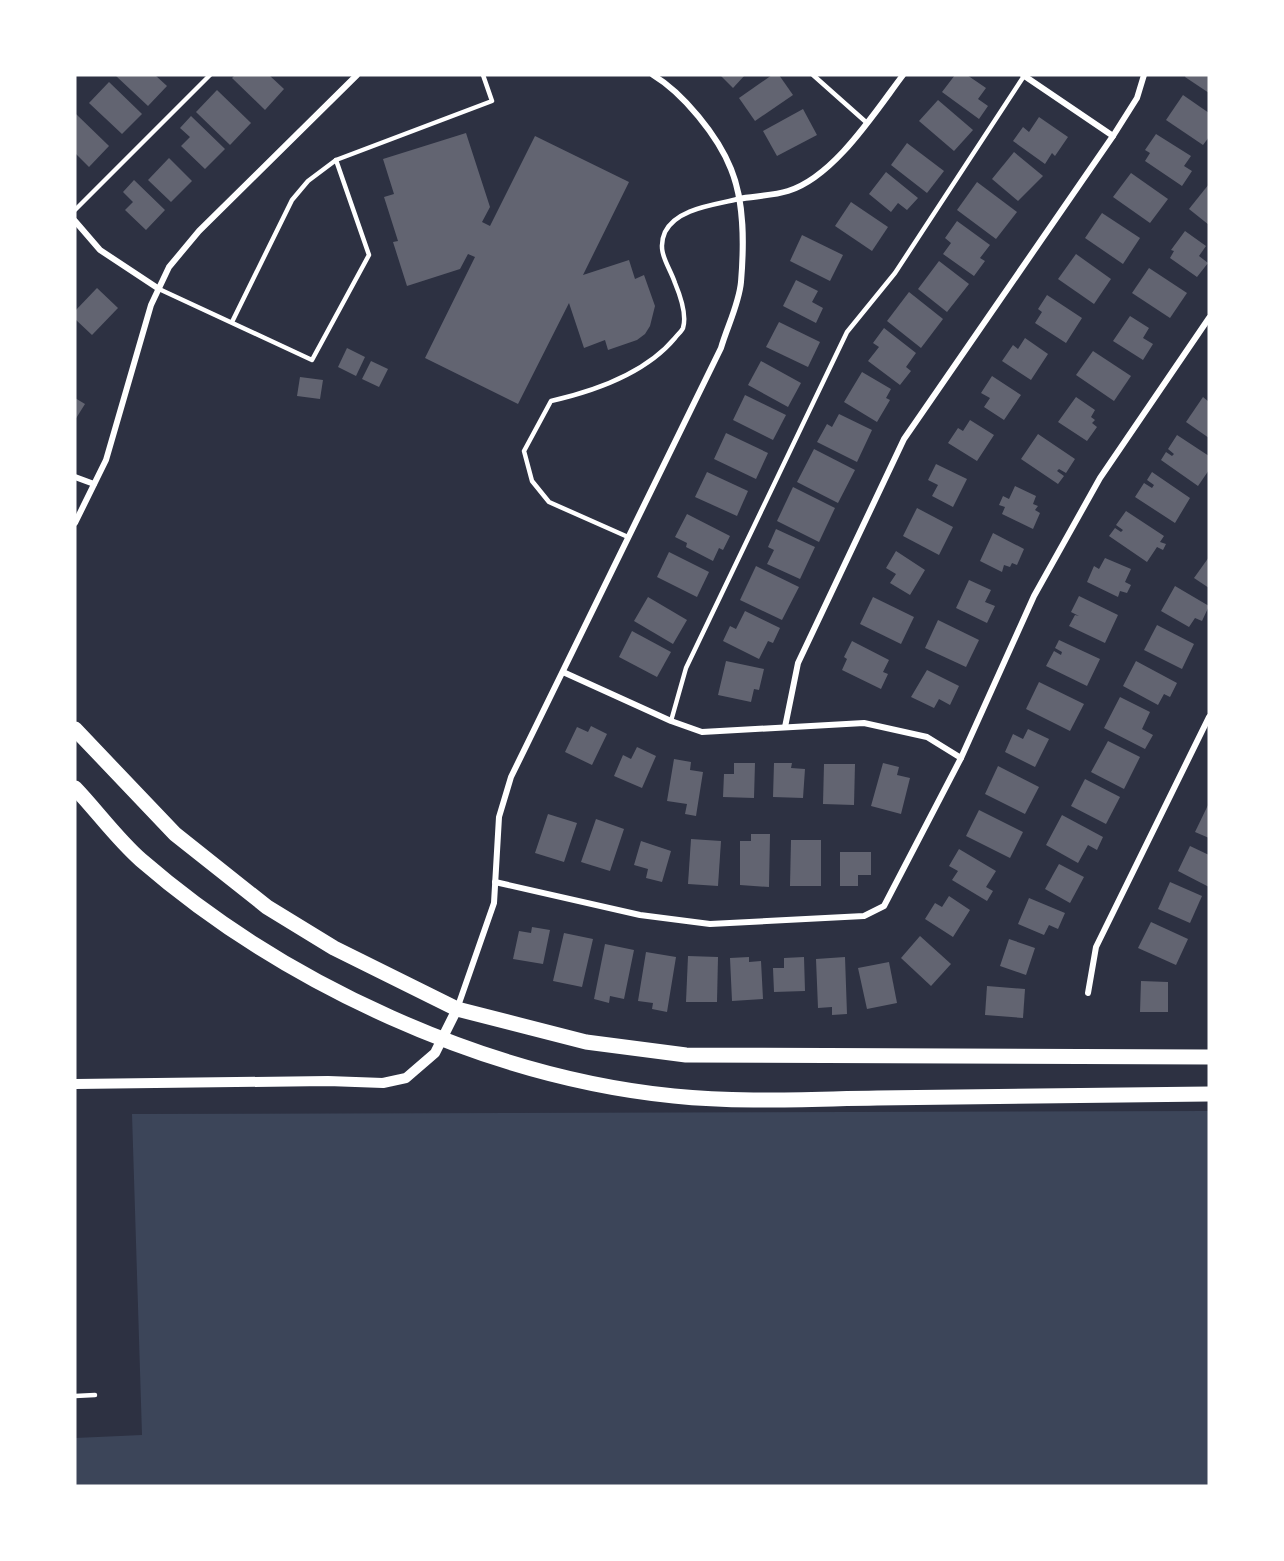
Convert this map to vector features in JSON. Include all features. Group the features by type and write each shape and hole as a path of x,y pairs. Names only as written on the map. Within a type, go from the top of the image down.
{"main road":[{"path":"75,729 175,834 267,907 334,948 458,1009 586,1042 686,1055 1209,1057"},
{"path":"75,788 140,859 217,918 294,968 441,1040 499,1061 580,1081 674,1096 756,1100 1209,1094"}],"street":[{"path":"75,522 106,460 151,305 169,267 200,231 357,75"},
{"path":"75,1084 328,1081 383,1083 406,1078 435,1053 458,1009 494,903 499,817 511,777 721,348 741,285 743,222 731,169 702,121 665,82 653,75"},
{"path":"738,199 789,191 822,171 848,149 903,75"},
{"path":"785,727 798,663 904,439 1113,136 1137,98 1144,75"},
{"path":"1024,76 1113,136"},
{"path":"75,221 99,250 159,289"},
{"path":"495,882 640,915 710,924 864,916 884,906 961,758 1034,596 1101,478 1209,318"},
{"path":"75,477 94,484"},
{"path":"563,672 671,721 702,732 864,723 927,737 961,758"},
{"path":"1088,993 1096,947 1209,717"}],"lane":[{"path":"75,210 210,75"},
{"path":"232,322 292,200 308,181 336,160 492,101 483,75"},
{"path":"813,75 867,123"},
{"path":"671,721 686,668 848,332 895,273 1024,76"},
{"path":"159,289 312,360 369,255 336,160"},
{"path":"628,537 549,502 532,481 524,451 551,401 578,395 628,374 648,365 663,352 683,328 684,312 675,282 660,252 666,231 684,213 738,199"},
{"path":"75,1396 94,1395"}],"shaded area":[{"path":"1209,1111 1209,1486 75,1486 75,1438 142,1435 132,1114"}],"building":[{"path":"115,75 155,75 167,86 148,106"},
{"path":"235,75 269,75 284,89 265,110 232,78"},
{"path":"720,75 745,75 733,88"},
{"path":"772,75 779,75 793,95 755,121 739,98"},
{"path":"955,75 967,75 986,88 978,99 988,106 979,119 942,92"},
{"path":"1186,75 1209,75 1209,93 1185,77"},
{"path":"109,82 142,114 122,134 89,103"},
{"path":"217,90 251,123 230,145 196,112"},
{"path":"1183,95 1209,113 1209,137 1203,145 1166,120"},
{"path":"938,100 973,130 954,151 919,121"},
{"path":"803,109 817,135 777,156 763,131"},
{"path":"75,113 109,146 89,167 75,153"},
{"path":"191,116 225,149 205,169 181,146 190,137 180,128"},
{"path":"1039,117 1068,137 1055,156 1052,153 1045,164 1013,141 1023,127 1029,132"},
{"path":"466,133 490,207 482,222 490,226 535,136 629,182 583,275 629,260 635,279 644,275 655,306 650,326 645,334 637,340 608,350 605,340 584,348 569,303 518,404 425,358 475,257 468,254 460,269 407,286 393,242 398,241 384,197 394,194 383,159"},
{"path":"1156,134 1191,156 1184,166 1192,171 1182,186 1145,161 1150,153 1145,150"},
{"path":"907,143 944,171 927,193 891,165"},
{"path":"1014,152 1043,176 1018,201 992,179"},
{"path":"169,158 192,181 171,202 148,180"},
{"path":"886,172 918,198 907,210 898,203 891,212 869,194"},
{"path":"1131,173 1168,199 1150,223 1113,197"},
{"path":"134,180 165,210 146,230 125,210 133,202 123,192"},
{"path":"977,182 1017,212 996,239 957,210"},
{"path":"1209,184 1209,225 1189,209"},
{"path":"851,202 888,227 872,251 835,226"},
{"path":"1102,213 1140,238 1123,264 1085,238"},
{"path":"957,221 990,245 980,258 985,261 974,276 943,254 951,243 945,238"},
{"path":"1185,231 1206,246 1199,256 1208,263 1197,277 1170,258 1174,251 1171,250"},
{"path":"802,235 843,255 830,281 790,261"},
{"path":"1076,254 1111,279 1094,304 1058,279"},
{"path":"939,261 969,284 947,312 918,289"},
{"path":"1149,268 1187,293 1170,318 1132,293"},
{"path":"796,280 818,291 812,302 823,308 816,323 783,306"},
{"path":"97,288 118,308 92,335 75,319 75,311"},
{"path":"909,292 943,319 921,348 887,321"},
{"path":"1047,295 1082,318 1066,343 1035,323 1042,312 1038,309"},
{"path":"1130,316 1149,328 1143,338 1153,344 1143,360 1113,341"},
{"path":"779,322 820,342 808,367 766,347"},
{"path":"884,328 916,353 906,367 911,371 900,385 868,361 879,347 873,343"},
{"path":"1025,338 1048,354 1031,380 1002,361 1013,345 1018,349"},
{"path":"347,348 365,357 356,376 338,367"},
{"path":"1093,351 1131,376 1114,401 1076,375"},
{"path":"371,361 388,369 379,387 362,379"},
{"path":"761,361 801,383 788,407 748,385"},
{"path":"862,372 891,389 886,398 890,400 877,422 844,402"},
{"path":"992,376 1021,395 1004,420 984,407 990,398 981,393"},
{"path":"300,377 323,380 320,399 297,396"},
{"path":"745,395 786,415 773,440 733,420"},
{"path":"1076,397 1095,410 1091,417 1095,420 1092,423 1097,427 1087,441 1058,422"},
{"path":"1203,397 1209,402 1209,438 1186,422"},
{"path":"75,398 85,404 75,420"},
{"path":"839,414 872,430 857,462 817,442 827,424 832,427"},
{"path":"970,420 994,435 977,461 948,443 958,428 963,431"},
{"path":"726,433 768,453 756,479 714,459"},
{"path":"1038,434 1075,459 1066,473 1059,469 1057,471 1064,476 1058,484 1021,459"},
{"path":"1177,435 1209,456 1209,470 1198,486 1161,460 1166,452 1172,456 1174,454 1168,449"},
{"path":"814,449 855,470 838,503 797,482"},
{"path":"936,464 967,479 953,507 932,496 938,485 928,480"},
{"path":"707,472 748,491 737,516 695,497"},
{"path":"1152,472 1190,498 1175,523 1135,497 1144,483 1152,488 1154,485 1147,480"},
{"path":"1015,486 1036,496 1033,504 1038,506 1035,510 1040,513 1033,529 1002,514 1005,507 999,505 1003,496 1009,499"},
{"path":"793,487 835,508 819,542 777,521"},
{"path":"917,508 953,527 939,555 903,536"},
{"path":"1126,511 1164,536 1160,542 1166,544 1163,550 1157,547 1147,562 1109,536 1115,528 1121,532 1123,530 1116,525"},
{"path":"687,514 730,536 723,550 719,548 713,561 686,547 687,543 675,537"},
{"path":"776,529 815,547 800,579 767,564 774,550 768,547"},
{"path":"993,533 1024,549 1017,565 1012,563 1010,567 1004,565 1002,572 980,561"},
{"path":"896,551 925,570 910,595 890,583 896,574 886,568"},
{"path":"669,552 709,572 697,597 657,577"},
{"path":"1209,557 1209,588 1194,578"},
{"path":"1105,558 1131,569 1125,582 1131,585 1127,593 1120,591 1118,597 1087,582 1094,566 1099,569"},
{"path":"756,566 799,587 782,620 740,600"},
{"path":"969,580 991,590 985,602 995,606 987,623 956,608"},
{"path":"1175,586 1209,606 1202,621 1195,618 1189,627 1161,611"},
{"path":"1079,596 1118,615 1105,643 1069,626 1075,615 1079,616 1071,612"},
{"path":"648,597 687,620 673,644 634,621"},
{"path":"873,597 914,617 901,644 860,624"},
{"path":"745,611 780,628 773,643 768,641 759,659 723,641 730,626 736,629"},
{"path":"938,620 979,640 966,667 925,648"},
{"path":"1157,625 1194,644 1182,669 1144,650"},
{"path":"632,631 671,652 657,677 619,657"},
{"path":"1059,640 1100,659 1087,686 1046,666 1054,651 1061,655 1062,652 1055,648"},
{"path":"852,641 889,660 883,672 888,674 881,689 842,670 847,659 844,657"},
{"path":"726,661 764,669 759,690 754,689 751,702 718,695"},
{"path":"1136,661 1177,683 1170,697 1164,694 1158,705 1123,686"},
{"path":"927,670 959,686 950,705 939,699 934,708 911,697"},
{"path":"1039,682 1084,704 1070,731 1026,709"},
{"path":"1120,697 1150,712 1142,729 1153,735 1145,749 1104,728"},
{"path":"591,726 607,734 592,765 565,752 577,727 588,732"},
{"path":"1028,729 1049,739 1035,767 1005,752 1013,734 1023,739"},
{"path":"1108,741 1140,757 1124,789 1091,772"},
{"path":"637,747 656,756 642,788 614,776 623,755 631,759"},
{"path":"674,759 691,762 690,770 703,772 696,816 685,814 687,804 667,801"},
{"path":"734,763 755,763 754,798 723,797 724,774 734,774"},
{"path":"774,763 792,763 791,768 805,769 803,798 773,797"},
{"path":"883,763 899,767 897,775 910,778 901,814 871,806"},
{"path":"824,764 855,764 854,805 823,804"},
{"path":"998,766 1039,787 1025,814 985,794"},
{"path":"1085,779 1120,797 1106,824 1071,806"},
{"path":"1209,803 1209,838 1195,832"},
{"path":"979,810 1023,832 1010,858 966,836"},
{"path":"548,814 577,823 564,862 535,853"},
{"path":"1062,815 1103,837 1097,850 1088,845 1078,863 1046,845"},
{"path":"596,819 624,829 610,871 581,862"},
{"path":"751,834 770,834 769,887 740,885 740,841 751,841"},
{"path":"691,839 721,841 718,886 688,884"},
{"path":"791,840 821,840 821,886 790,886"},
{"path":"641,841 671,851 662,882 646,878 648,869 634,865"},
{"path":"1190,846 1209,855 1209,887 1178,871"},
{"path":"959,849 996,871 986,887 993,891 987,901 952,880 958,871 949,866"},
{"path":"840,852 871,852 871,875 858,875 858,886 840,886"},
{"path":"1059,864 1084,877 1070,903 1045,889"},
{"path":"1170,882 1202,896 1190,923 1158,909"},
{"path":"949,896 970,910 953,937 925,919 935,903 942,907"},
{"path":"1029,898 1065,913 1058,929 1049,925 1044,935 1018,924"},
{"path":"1151,922 1188,939 1176,965 1138,948"},
{"path":"532,927 550,930 543,964 513,959 519,931 531,933"},
{"path":"564,933 593,939 582,987 553,981"},
{"path":"920,936 951,964 931,986 901,958"},
{"path":"1009,939 1035,948 1026,975 1000,966"},
{"path":"605,944 634,950 624,999 610,996 609,1003 594,999"},
{"path":"646,952 676,957 667,1012 652,1009 653,1003 638,1001"},
{"path":"688,956 718,957 717,1002 686,1002"},
{"path":"749,957 749,962 761,961 763,999 732,1001 730,958"},
{"path":"804,957 805,991 774,992 773,968 784,968 784,958"},
{"path":"845,957 847,1014 832,1015 832,1007 818,1008 816,959"},
{"path":"889,962 897,1003 867,1009 858,968"},
{"path":"1141,981 1168,982 1168,1012 1140,1012"},
{"path":"987,986 1025,989 1023,1018 985,1015"}]}
